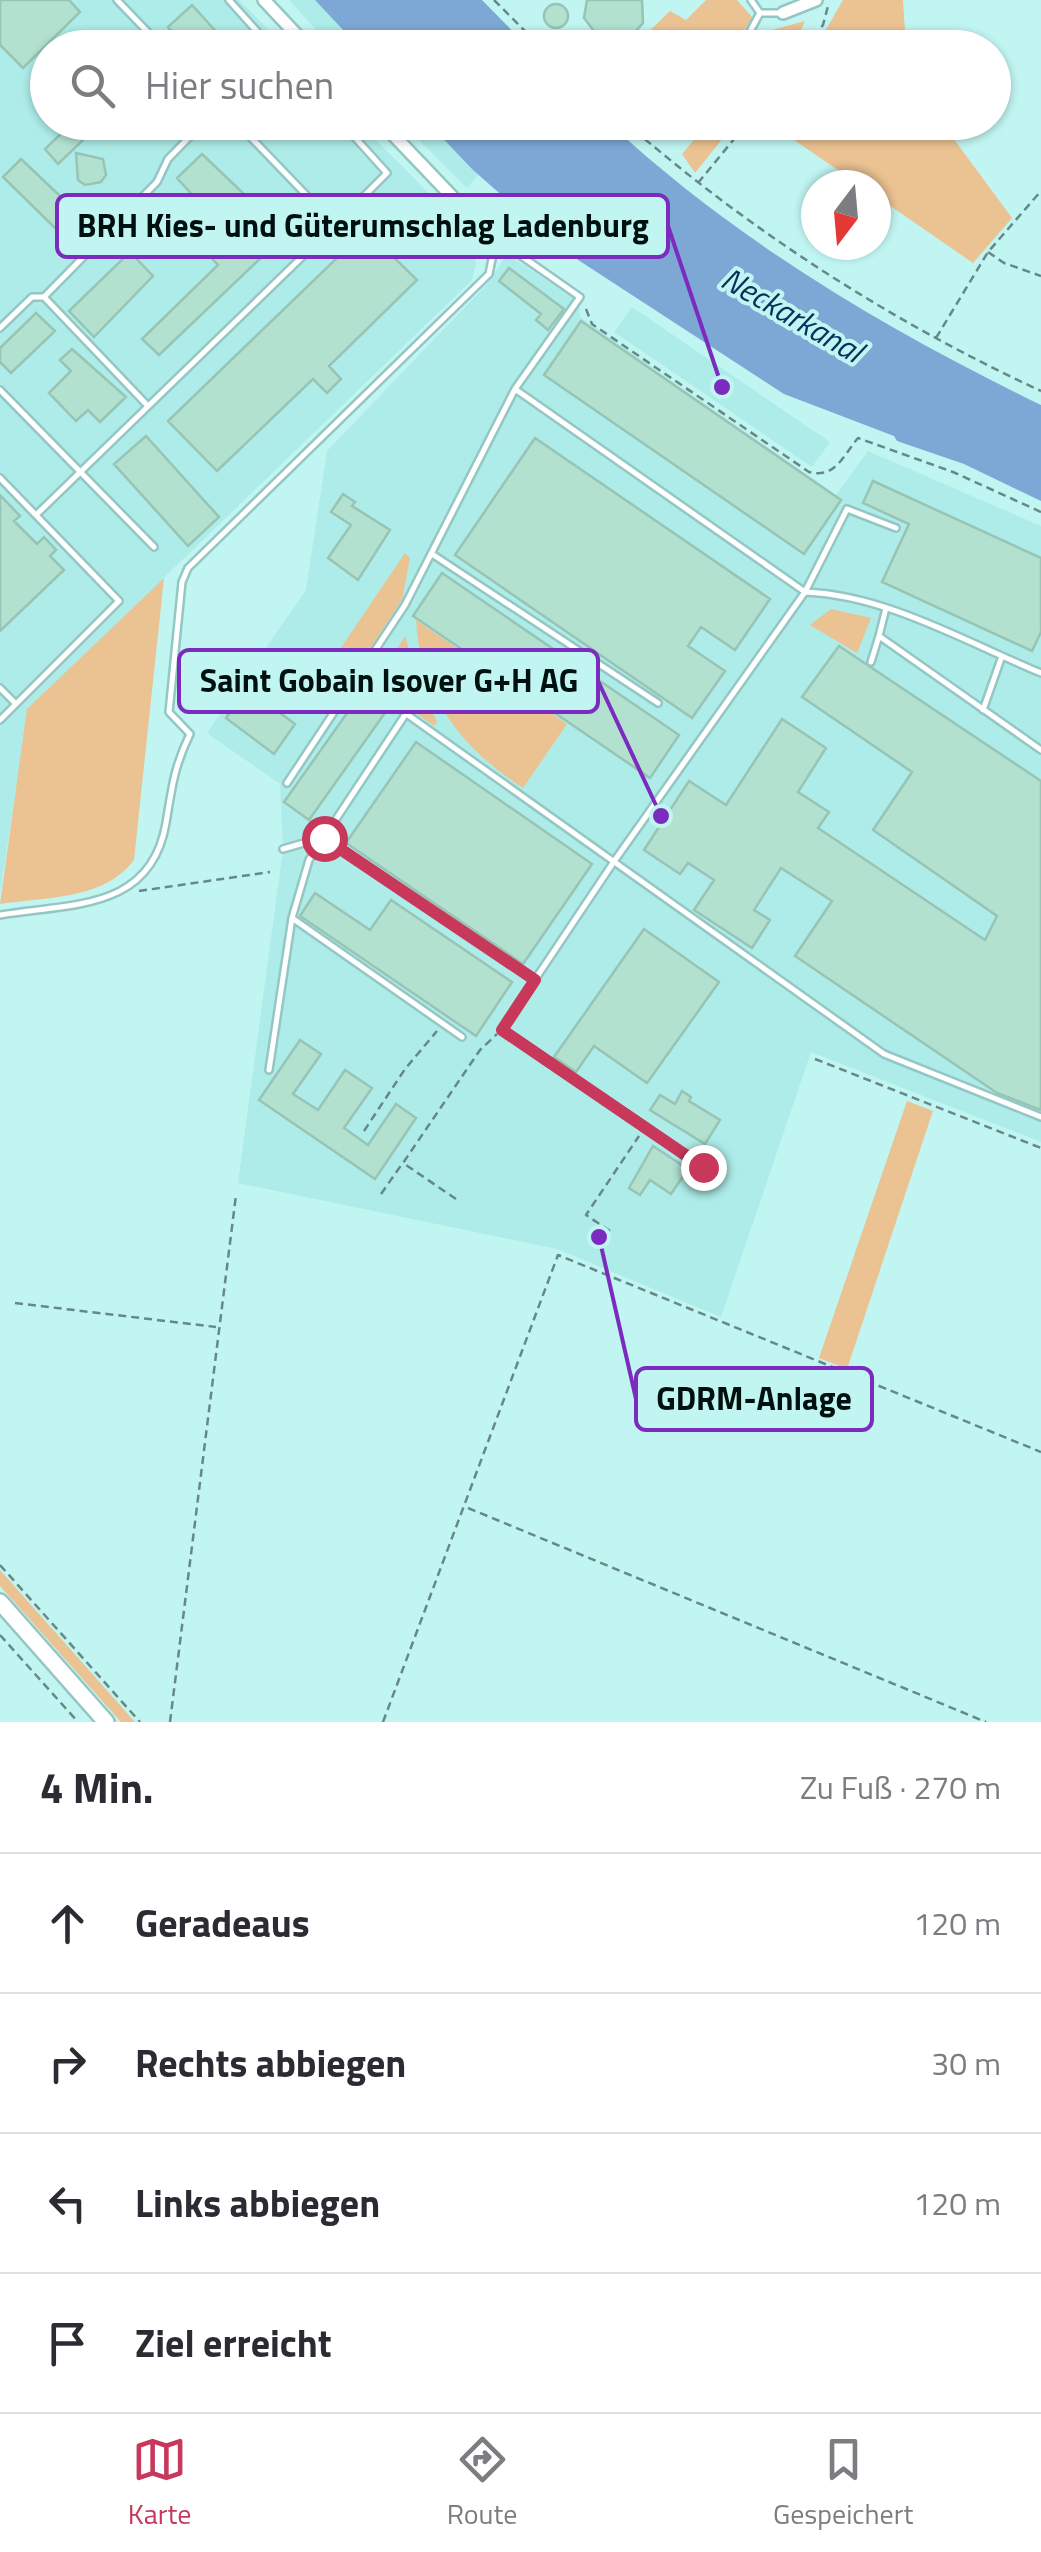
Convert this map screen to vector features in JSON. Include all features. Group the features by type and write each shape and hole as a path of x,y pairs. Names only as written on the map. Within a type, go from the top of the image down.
{"main road":[{"path":"0,1602 106,1722"}],"street":[{"path":"264,0 293,30"},
{"path":"783,13 816,0"},
{"path":"399,140 483,229"}],"lane":[{"path":"117,0 146,30"},
{"path":"229,0 256,30"},
{"path":"752,0 760,13"},
{"path":"760,13 783,13"},
{"path":"751,30 760,13"},
{"path":"0,328 32,297 44,297 158,182 168,159 186,140"},
{"path":"253,140 335,225"},
{"path":"36,516 387,173 357,140"},
{"path":"0,915 122,893 151,868 166,827 173,769 190,734 169,712 182,582 188,568 489,274 493,254 483,229"},
{"path":"287,784 432,554 515,389 580,297 483,229"},
{"path":"44,297 148,406"},
{"path":"515,389 804,592 838,594 886,608 1041,673"},
{"path":"0,390 154,547"},
{"path":"0,478 119,601 0,720"},
{"path":"703,1167 502,1030 615,860 804,592 847,509 896,528"},
{"path":"432,554 658,704"},
{"path":"871,662 886,608"},
{"path":"879,636 1041,750"},
{"path":"982,710 1002,656"},
{"path":"356,678 884,1054 1041,1117"},
{"path":"0,688 16,704"},
{"path":"270,1070 292,918 309,860 407,712"},
{"path":"324,838 535,980"},
{"path":"283,850 324,838"},
{"path":"292,918 462,1037"}],"path":[{"path":"494,0 524,30"},
{"path":"820,30 829,0"},
{"path":"646,140 697,185 822,271 936,339 1041,391"},
{"path":"697,185 735,140"},
{"path":"936,339 988,252 1041,191"},
{"path":"988,252 1004,263 1041,276"},
{"path":"580,297 592,324 809,472 832,472 858,438 953,472 1041,512"},
{"path":"122,893 270,872"},
{"path":"364,1131 405,1068 444,1024"},
{"path":"381,1194 480,1050 502,1030"},
{"path":"815,1059 1041,1148"},
{"path":"610,1232 586,1215 646,1126"},
{"path":"403,1163 456,1199"},
{"path":"170,1722 236,1195"},
{"path":"383,1722 467,1508 558,1255 1041,1452"},
{"path":"15,1303 218,1327"},
{"path":"467,1508 986,1722"},
{"path":"0,1565 140,1722"},
{"path":"0,1636 78,1722"}],"shaded area":[{"path":"0,0 239,0 269,30 30,30 30,140 376,140 468,233 476,263 472,280 28,709 0,894"},
{"path":"289,0 315,0 343,30 316,30"},
{"path":"706,0 737,0 753,18 744,30 650,30 670,11 686,20"},
{"path":"843,0 903,0 905,30 826,30"},
{"path":"805,21 801,30 772,30"},
{"path":"419,140 444,140 478,175 467,188"},
{"path":"694,140 721,140 695,173 682,154"},
{"path":"794,140 955,140 1012,218 973,263 891,206 891,170 838,170"},
{"path":"507,254 579,302 580,317 836,495 868,451 1041,526 1041,1142 811,1052 721,1317 557,1249 238,1183 283,849 280,784 207,733 306,590 327,451 487,284"},
{"path":"632,307 830,442 812,467 614,332"},
{"path":"405,553 410,558 402,600 338,697 317,683"},
{"path":"164,578 134,860 122,873 91,890 0,904 27,709"},
{"path":"831,609 871,618 857,653 810,625"},
{"path":"416,620 567,724 523,788 481,755 448,717 426,672"},
{"path":"405,636 417,679 437,722 434,726 388,693 381,675"},
{"path":"907,1101 933,1111 847,1369 819,1358"},
{"path":"0,1570 135,1722 121,1722 0,1586"}],"water":[{"path":"315,0 482,0 511,30 343,30"},
{"name":"Neckarkanal","path":"444,140 628,140 708,206 814,280 1041,405 1041,501 964,464 784,394 569,254"}],"building":[{"path":"0,0 69,0 80,12 62,30 30,30 30,61 23,68 0,45"},
{"path":"587,0 642,0 643,23 637,30 593,30 584,18"},
{"path":"556,4 565,7 565,25 556,28 547,25 544,16 547,7"},
{"path":"192,5 215,30 171,30 168,27"},
{"path":"54,140 83,140 58,164 45,149"},
{"path":"76,153 103,159 106,175 101,182 85,185 78,180"},
{"path":"202,154 286,234 159,355 142,339 218,265 190,235 195,229 182,215 197,200 177,178"},
{"path":"21,159 76,211 57,230 3,177"},
{"path":"366,230 417,280 329,366 341,379 327,393 313,379 217,471 168,421"},
{"path":"130,252 153,276 94,337 69,311"},
{"path":"509,268 564,309 548,330 536,320 541,314 499,281"},
{"path":"36,313 55,331 11,373 0,362 0,348"},
{"path":"581,321 841,500 804,554 544,375"},
{"path":"72,349 126,397 100,422 88,410 76,421 49,393 71,371 60,360"},
{"path":"146,436 219,517 188,546 114,464"},
{"path":"535,438 770,599 735,650 701,627 688,646 725,671 692,718 455,555"},
{"path":"873,481 1041,558 1041,632 1032,651 882,582 909,524 863,503"},
{"path":"343,494 355,502 352,506 390,530 358,580 328,558 351,525 331,512"},
{"path":"0,495 20,516 14,521 37,544 44,537 56,550 50,556 64,570 0,631"},
{"path":"442,573 679,735 650,778 413,616"},
{"path":"839,646 1041,781 1041,1110 997,1093 795,956 832,901 781,868 754,910 770,920 752,948 694,910 714,880 688,863 680,874 644,850 689,781 726,805 782,719 826,748 798,792 829,812 818,828 985,940 997,916 873,830 912,772 802,697"},
{"path":"267,657 289,672 268,704 295,724 274,754 226,718"},
{"path":"362,692 387,710 309,820 284,802"},
{"path":"416,742 592,864 523,964 346,843"},
{"path":"315,893 370,930 391,900 512,982 476,1036 300,916"},
{"path":"644,929 719,982 647,1083 594,1046 576,1072 554,1057"},
{"path":"300,1040 321,1054 293,1094 318,1110 345,1070 372,1088 344,1128 368,1145 396,1104 416,1118 375,1179 259,1100"},
{"path":"682,1091 691,1097 689,1101 720,1120 705,1144 650,1110 660,1095 675,1104"},
{"path":"653,1146 688,1169 671,1194 650,1180 640,1195 629,1188"}],"place":[{"name":"BRH Kies- und Güterumschlag Ladenburg","path":"722,387"},
{"name":"Saint Gobain Isover G+H AG","path":"661,816"},
{"name":"GDRM-Anlage","path":"599,1237"}],"route":[{"path":"324,838 535,980 502,1030 703,1167"}]}
